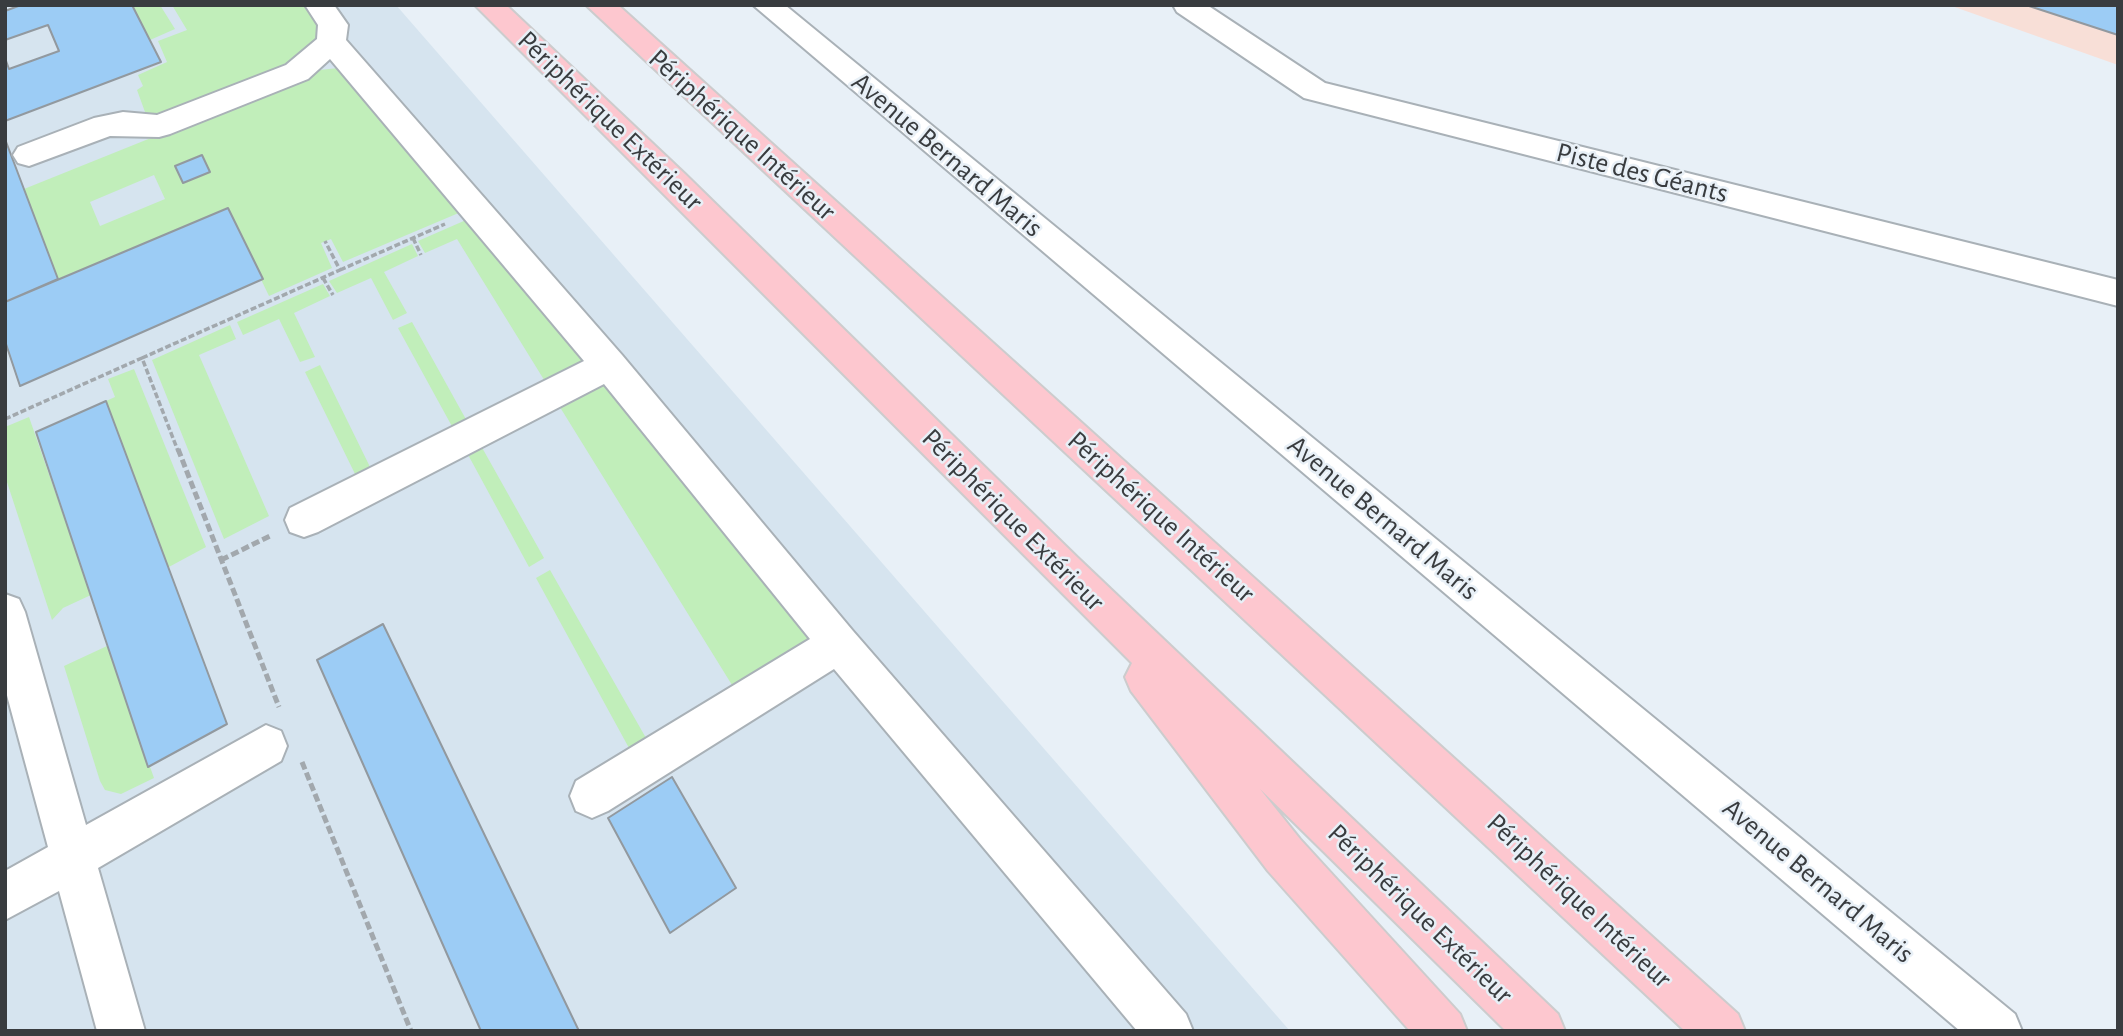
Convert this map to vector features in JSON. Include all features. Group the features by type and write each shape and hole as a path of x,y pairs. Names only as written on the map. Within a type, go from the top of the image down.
{"highway":[{"name":"Périphérique Extérieur","path":"489,5 664,173 1063,570 1541,1031"},
{"name":"Périphérique Intérieur","path":"600,5 1721,1031"},
{"path":"1063,570 1284,855 1443,1031"}],"street":[{"path":"29,155 105,126 123,123 159,126 297,72 331,42 333,25 319,5"},
{"name":"Avenue Bernard Maris","path":"767,5 1998,1031"},
{"name":"Piste des Géants","path":"1187,5 1315,91 2118,293"},
{"path":"331,42 609,365 839,644 1169,1031"},
{"path":"303,520 609,365"},
{"path":"5,612 121,1031"},
{"path":"592,796 839,644"},
{"path":"5,897 280,745"}],"path":[{"path":"5,419 475,209"},
{"path":"413,238 421,255"},
{"path":"325,241 340,270"},
{"path":"323,278 333,295"},
{"path":"142,359 220,560 280,745 411,1031"},
{"path":"220,560 303,520"}],"shaded area":[{"path":"5,5 396,5 1290,1031 5,1031"},
{"path":"1949,5 2118,5 2118,65"}],"green space":[{"path":"160,5 175,29 150,40 133,7"},
{"path":"172,5 303,5 319,20 320,37 301,61 158,115 150,115 145,112 137,90 143,86 138,75 167,62 158,41 187,30"},
{"path":"338,68 461,212 343,262 331,239 321,243 332,268 269,296 227,209 58,279 24,189 320,70","holes":["202,155 209,172 183,183 176,165","154,175 165,199 100,226 90,202"]},
{"path":"466,220 586,364 546,383 457,239 425,253 418,241"},
{"path":"412,244 418,256 384,272 407,313 393,320 371,278 337,293 329,281"},
{"path":"323,284 330,296 294,313 315,357 300,362 279,319 243,335 237,322"},
{"path":"412,322 468,423 454,430 398,328"},
{"path":"230,325 236,339 199,355 269,516 224,539 152,360"},
{"path":"320,365 372,471 357,478 305,372"},
{"path":"134,369 206,547 167,568 106,401 115,397 108,379"},
{"path":"602,382 813,636 732,685 558,404"},
{"path":"29,417 91,595 63,608 52,620 5,476 5,427"},
{"path":"480,444 544,558 529,567 466,451"},
{"path":"550,570 646,738 629,748 536,578"},
{"path":"107,646 154,778 121,794 105,790 100,781 64,666"}],"building":[{"path":"21,5 132,5 161,62 5,121 5,58 9,69 59,51 48,25 5,40 5,11"},
{"path":"2026,5 2118,5 2118,35"},
{"path":"5,139 58,279 5,302"},
{"path":"202,155 210,172 183,183 175,166"},
{"path":"228,208 263,279 20,386 5,341 5,302"},
{"path":"106,401 227,724 148,767 36,432"},
{"path":"383,624 579,1031 481,1031 317,660"},
{"path":"672,777 736,888 670,933 608,818"}]}
